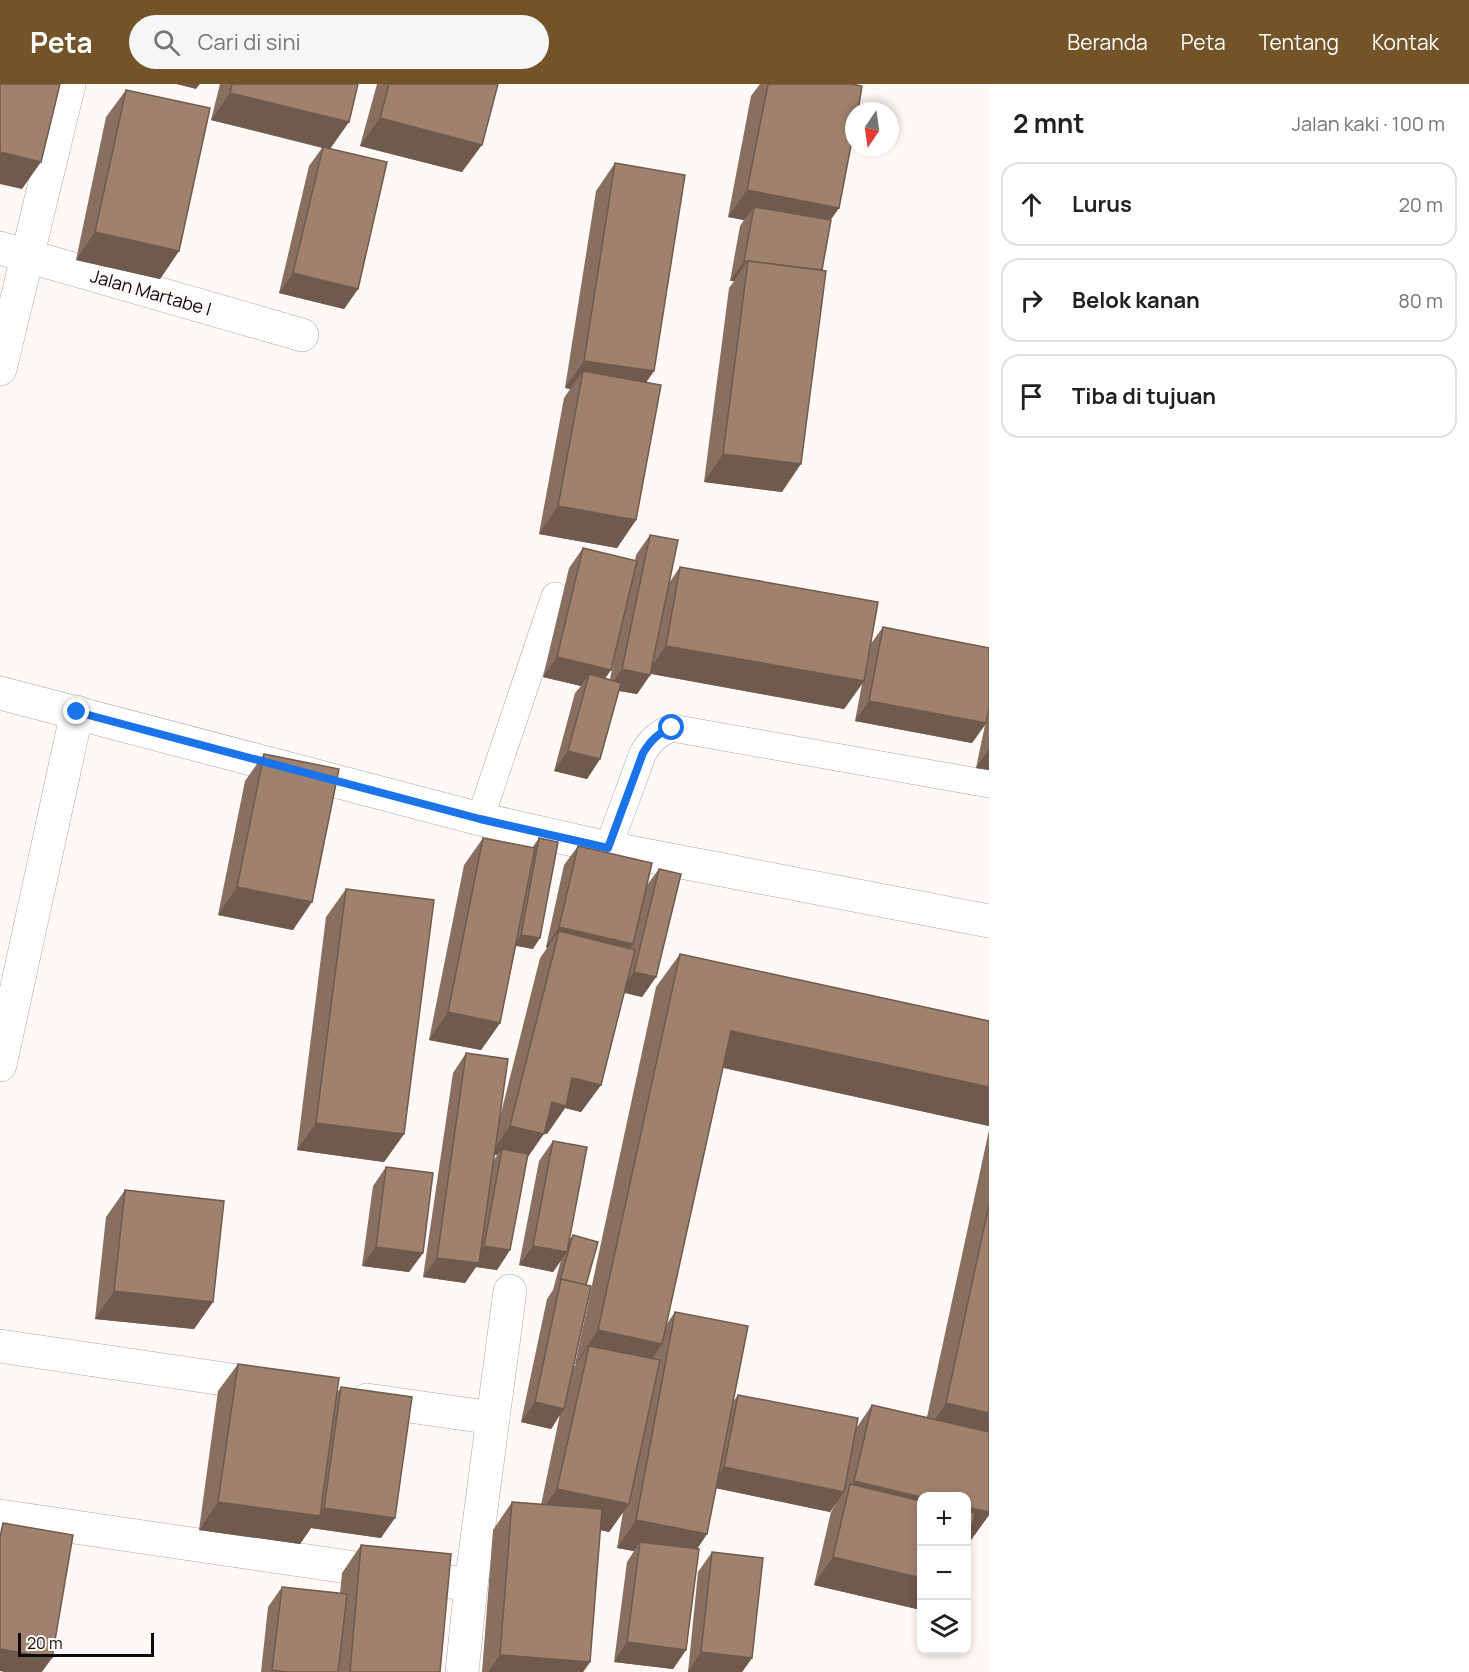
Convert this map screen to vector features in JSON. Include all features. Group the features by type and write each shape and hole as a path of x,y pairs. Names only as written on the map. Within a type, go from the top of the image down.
{"street":[{"path":"0,369 14,252 69,84"},
{"name":"Jalan Martabe I","path":"14,252 302,335"},
{"path":"0,693 480,819 608,848 989,921"},
{"path":"0,1065 77,712"},
{"path":"462,1672 471,1585 510,1291"},
{"path":"0,1346 305,1391"},
{"path":"340,1396 493,1418"},
{"path":"0,1516 471,1585"}],"lane":[{"path":"480,819 555,596"},
{"path":"608,848 643,753 659,733 672,728 989,784"}],"building":[{"path":"0,84 60,84 41,162 0,152"},
{"path":"232,84 358,84 349,122 230,93"},
{"path":"389,84 498,84 482,145 380,118"},
{"path":"768,84 862,86 859,102 845,102 845,156 849,156 839,208 747,190"},
{"path":"126,90 210,108 179,251 95,232"},
{"path":"323,147 387,162 358,289 293,273"},
{"path":"615,163 685,175 654,371 584,361"},
{"path":"754,207 831,220 822,270 744,261"},
{"path":"748,261 826,271 801,464 723,454"},
{"path":"583,371 661,385 636,520 558,506"},
{"path":"650,535 678,540 650,675 622,669"},
{"path":"583,548 637,561 611,670 557,657"},
{"path":"680,567 878,602 864,681 666,646"},
{"path":"883,627 989,648 989,708 986,723 869,701"},
{"path":"589,674 621,683 600,759 568,751"},
{"path":"264,754 339,769 312,902 237,887"},
{"path":"483,838 535,848 500,1023 448,1012"},
{"path":"539,838 558,842 540,938 521,935"},
{"path":"578,846 652,863 633,944 559,927"},
{"path":"659,869 681,874 656,977 634,972"},
{"path":"346,889 434,900 404,1134 316,1123"},
{"path":"559,931 635,950 601,1085 572,1078 566,1106 552,1102 544,1134 510,1126"},
{"path":"680,954 989,1021 989,1087 731,1031 662,1344 598,1330"},
{"path":"466,1053 508,1059 479,1263 437,1258"},
{"path":"553,1141 587,1147 567,1252 533,1246"},
{"path":"502,1149 528,1154 510,1250 484,1246"},
{"path":"386,1167 433,1173 423,1253 376,1247"},
{"path":"125,1190 224,1201 213,1302 114,1291"},
{"path":"989,1205 989,1413 946,1403"},
{"path":"573,1235 598,1242 586,1285 560,1280"},
{"path":"561,1279 591,1286 564,1409 535,1402"},
{"path":"675,1312 748,1326 707,1534 636,1520"},
{"path":"589,1346 660,1360 629,1504 557,1489"},
{"path":"238,1364 339,1378 320,1516 218,1502"},
{"path":"341,1387 412,1397 395,1518 324,1508"},
{"path":"738,1395 858,1418 844,1492 724,1467"},
{"path":"872,1405 989,1432 989,1512 971,1508 971,1492 917,1492 917,1496 854,1481"},
{"path":"850,1484 917,1500 917,1577 833,1557"},
{"path":"512,1502 602,1509 590,1662 500,1655"},
{"path":"971,1512 975,1513 971,1529"},
{"path":"3,1523 73,1535 52,1658 0,1649 0,1537"},
{"path":"640,1542 699,1549 686,1650 627,1642"},
{"path":"361,1545 451,1554 440,1672 350,1672"},
{"path":"712,1552 763,1558 752,1658 701,1652"},
{"path":"282,1587 347,1594 338,1672 272,1670"}],"route":[{"path":"77,712 480,819 608,848 643,753 659,733 672,728"}]}
